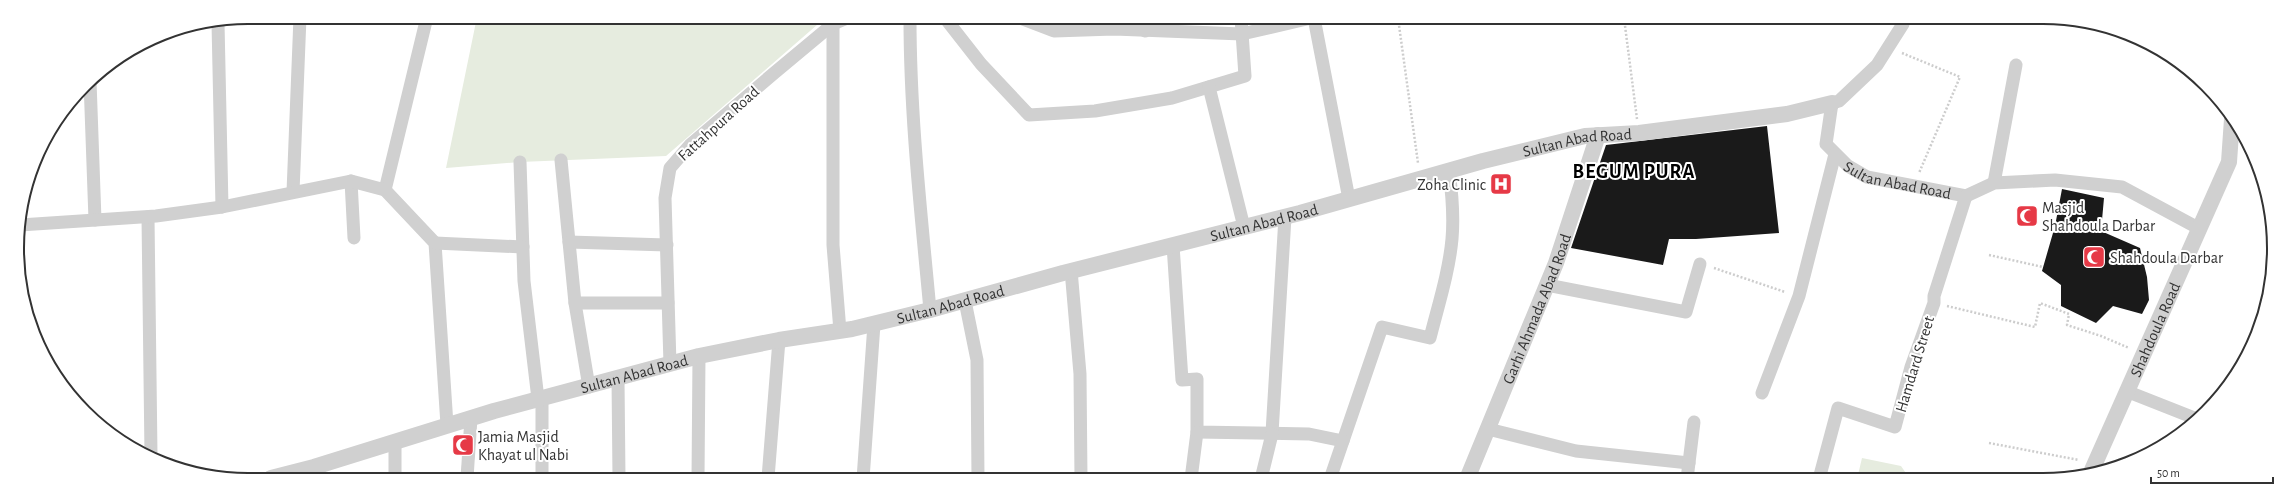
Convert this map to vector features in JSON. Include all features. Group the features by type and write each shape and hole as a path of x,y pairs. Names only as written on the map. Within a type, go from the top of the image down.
{"street":[{"path":"293,192 300,24"},
{"path":"385,190 425,24"},
{"path":"833,24 833,245 840,331"},
{"name":"Fattahpura Road","path":"670,364 666,198 670,168 690,145 833,24"},
{"path":"910,24 910,65 915,161 930,310"},
{"path":"950,24 981,64 1029,115 1095,111 1172,98 1245,76 1241,24"},
{"path":"1037,24 1054,30 1146,24 1242,34 1286,24"},
{"path":"1314,24 1349,199"},
{"path":"1832,103 1839,101 1877,65 1901,24"},
{"path":"218,26 222,207"},
{"path":"1994,183 2016,65"},
{"path":"1208,87 1244,227"},
{"path":"90,90 94,220"},
{"name":"Sultan Abad Road","path":"291,473 471,418 699,356 779,340 840,331 874,324 965,301 1071,270 1285,217 1449,171 1585,136 1639,133 1787,114 1832,103 1826,144 1848,166 1867,177 1966,196 1994,183 2055,180 2122,187 2200,229"},
{"name":"Shahdoula Road","path":"2093,467 2142,354 2200,229 2229,162 2231,128"},
{"name":"Garhi Ahmada Abad Road","path":"1470,473 1547,285 1598,135"},
{"path":"1762,393 1799,296 1835,154"},
{"path":"562,160 568,242 575,303 589,387"},
{"path":"520,162 524,281 540,399 542,473"},
{"path":"1332,473 1382,327 1430,338 1444,283 1452,239 1453,203 1449,171"},
{"path":"351,181 354,238"},
{"path":"25,225 148,217 222,207 351,181 385,190 435,243 447,426"},
{"name":"Hamdard Street","path":"1821,473 1838,408 1895,427 1911,367 1934,303 1934,296 1966,196"},
{"path":"148,217 151,451"},
{"path":"1262,473 1272,433 1285,217"},
{"path":"568,242 667,245"},
{"path":"435,243 523,247"},
{"path":"1173,245 1182,380 1197,379 1197,432 1192,473"},
{"path":"1547,285 1686,312 1700,264"},
{"path":"1071,270 1080,374 1080,473"},
{"path":"965,301 977,360 978,473"},
{"path":"575,303 668,303"},
{"path":"863,473 874,324"},
{"path":"768,473 779,340"},
{"path":"698,473 699,356"},
{"path":"618,379 618,473"},
{"path":"2126,391 2191,417"},
{"path":"467,473 471,418"},
{"path":"1688,473 1694,422"},
{"path":"1488,429 1576,451 1689,463"},
{"path":"1197,432 1309,434 1343,441"},
{"path":"395,442 395,473"}],"path":[{"path":"1399,24 1420,179"},
{"path":"1625,24 1639,133"},
{"path":"1889,47 1960,78 1914,186"},
{"path":"1989,255 2043,266"},
{"path":"1700,264 1799,296"},
{"path":"1934,303 2035,327 2040,303 2068,314 2067,325 2101,336 2142,354"},
{"path":"1989,443 2093,467"}],"shaded area":[{"path":"476,24 818,24 666,156 520,162 446,168"},
{"path":"1862,458 1901,466 1906,473 1858,473"}],"building":[{"path":"1767,126 1779,233 1696,239 1669,239 1663,265 1571,248 1606,145"},
{"name":"Shahdoula Darbar","path":"2062,189 2104,198 2101,231 2140,248 2147,277 2149,300 2142,314 2113,306 2096,323 2061,306 2061,285 2042,271 2055,226"}],"place":[{"name":"Zoha Clinic","path":"1501,184"},
{"name":"Masjid Shahdoula Darbar","path":"2027,216"},
{"name":"Shahdoula Darbar","path":"2094,257"},
{"name":"Jamia Masjid Khayat ul Nabi","path":"463,445"}],"district":[{"name":"BEGUM PURA","path":"1634,171"}]}
